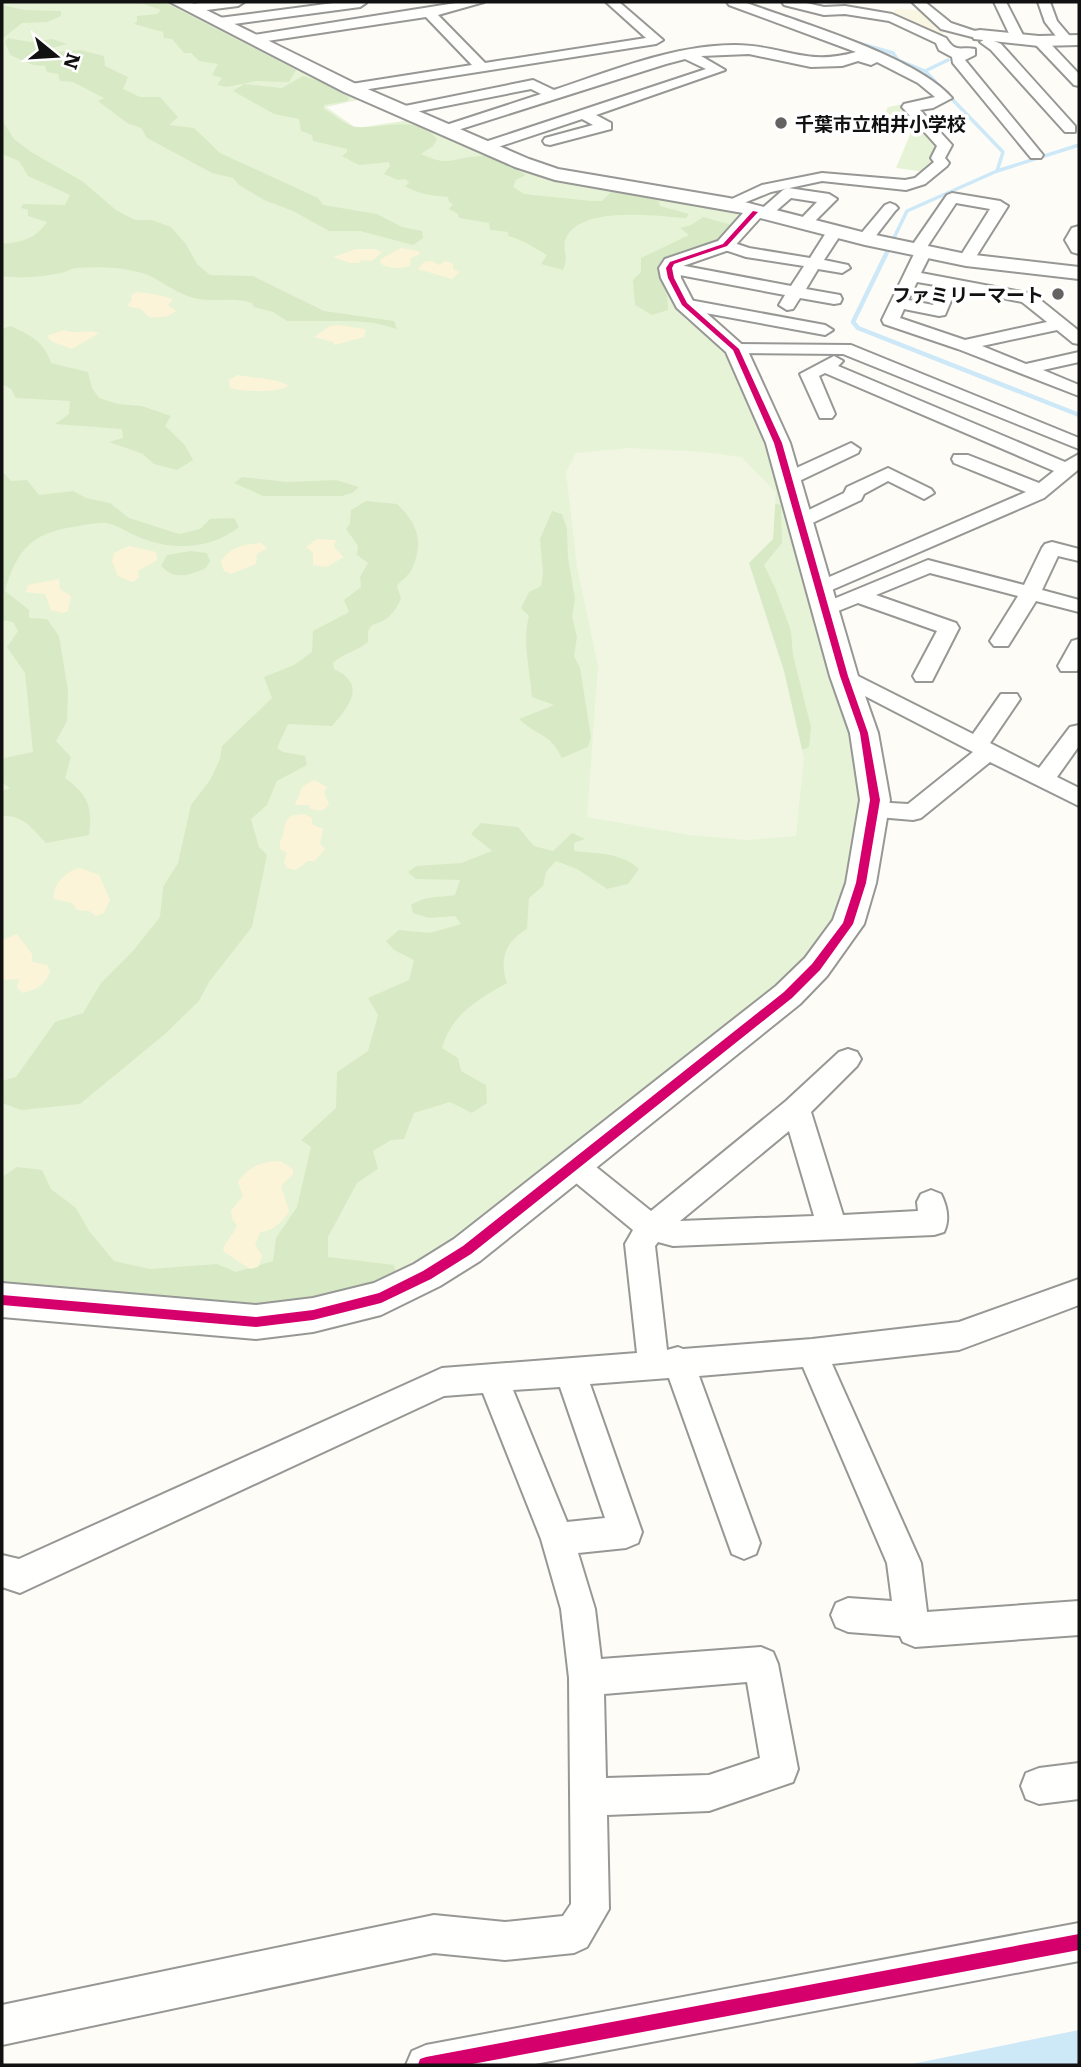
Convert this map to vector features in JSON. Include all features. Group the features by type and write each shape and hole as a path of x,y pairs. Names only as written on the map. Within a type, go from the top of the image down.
{"street":[{"path":"185,5 238,2"},
{"path":"254,39 478,2"},
{"path":"350,88 656,40 612,2"},
{"path":"725,245 767,188 822,177 906,185 920,181 942,163 938,158 945,145 909,107 928,105 945,98 935,88 895,64 733,2"},
{"path":"788,2 824,11 845,10 892,18 941,41 944,47 965,54"},
{"path":"857,2 920,5 946,26 986,38 1073,41"},
{"path":"1000,2 1018,39"},
{"path":"1044,2 1051,22 1073,41"},
{"path":"219,22 360,3"},
{"path":"185,5 400,111 555,174 749,210 965,260 1079,273"},
{"path":"429,12 482,68"},
{"path":"986,38 958,60 1033,146"},
{"path":"986,38 1070,130"},
{"path":"1040,41 1079,82"},
{"path":"445,130 657,62 731,49 746,49 818,65 849,61 858,56 888,67 895,64"},
{"path":"484,147 718,70 689,56"},
{"path":"618,74 653,91"},
{"path":"400,111 533,84 606,126 544,142 526,133"},
{"path":"749,210 791,192 829,199 804,224"},
{"path":"965,260 1000,206 952,198 920,251 912,276 890,320 964,345 1079,391"},
{"path":"881,242 890,208"},
{"path":"773,327 835,231"},
{"path":"1079,232 1075,240 1079,248"},
{"path":"2,1300 256,1322 313,1315 381,1298 428,1275 467,1250 788,995 816,967 848,925 860,883 875,800 864,733 844,676 778,443 736,349 684,304 669,268 672,262 725,245 746,252 842,268"},
{"path":"669,268 834,299"},
{"path":"912,276 1027,298 1079,339"},
{"path":"898,303 939,311 951,284"},
{"path":"684,304 773,327 825,330"},
{"path":"964,345 1061,324"},
{"path":"736,349 851,352 1079,444"},
{"path":"826,414 809,374 851,352"},
{"path":"1026,369 1079,357"},
{"path":"823,598 1041,491 1073,465 824,366"},
{"path":"788,479 851,449"},
{"path":"961,459 1041,491"},
{"path":"801,521 854,496 854,491 888,474 924,493"},
{"path":"1001,641 1030,593 1052,548 1079,555"},
{"path":"823,598 858,596 928,566 1079,606"},
{"path":"858,596 949,628 924,676"},
{"path":"1069,666 1079,646"},
{"path":"844,676 1079,798"},
{"path":"874,810 913,812 983,748 1009,699"},
{"path":"1043,779 1078,732"},
{"path":"744,1543 666,1363 640,1244 651,1228 796,1109 848,1059"},
{"path":"796,1109 832,1227"},
{"path":"575,1166 651,1228 673,1234 934,1223 931,1202"},
{"path":"2,1570 20,1576 442,1382 811,1353 959,1336 1079,1292"},
{"path":"811,1353 904,1563 911,1620 915,1630 1079,1618"},
{"path":"557,1539 626,1532 570,1372"},
{"path":"2,2025 434,1934 505,1941 573,1934 590,1909 586,1678 578,1609 557,1539 493,1380"},
{"path":"848,1615 911,1620"},
{"path":"586,1678 761,1664 780,1769 709,1793 589,1797"},
{"path":"1039,1786 1079,1781"},
{"path":"426,2065 1079,1942"}],"shaded area":[{"path":"896,9 920,10 939,25 934,28 945,32 935,37 891,17"}],"green space":[{"path":"2,2 167,2 362,99 326,107 356,128 410,120 522,168 736,212 743,219 727,234 710,244 672,257 673,293 684,317 715,338 727,350 769,443 852,733 863,799 850,879 839,913 794,972 455,1244 374,1287 211,1309 2,1288"},
{"path":"116,2 164,2 296,70 289,82 256,81 227,87 217,85 222,78 212,75 218,64 199,61 191,53 184,53 172,39 164,38 163,32 134,24 137,22 137,16 157,14 161,10 144,4"},
{"path":"2,5 25,10 61,11 61,16 47,22 22,23 2,39"},
{"path":"8,38 30,42 52,39 67,44 44,50 44,53 80,50 104,56 105,66 128,77 123,89 140,97 160,97 178,117 169,125 194,128 220,153 318,198 323,205 377,214 402,227 422,231 423,238 413,245 360,231 329,231 293,211 264,200 239,185 233,178 212,173 147,138 141,128 127,123 98,101 104,98 73,82 60,81 58,74 47,72 45,66 33,65 10,55 5,42"},
{"path":"303,76 322,82 349,97 348,101 324,105 324,109 345,123 358,127 399,124 419,127 429,131 437,139 433,146 421,154 446,161 480,156 498,159 526,175 516,180 513,187 524,194 602,201 612,191 658,200 660,206 689,214 686,218 621,215 587,221 574,228 566,238 563,270 541,264 547,255 508,236 508,232 490,230 489,223 459,218 458,214 449,209 453,204 448,197 415,191 405,186 409,183 406,179 398,180 384,174 390,166 389,162 359,165 342,156 347,149 313,141 312,135 301,131 299,119 274,114 233,91 244,84 282,88"},
{"path":"904,104 941,146 938,162 926,172 896,168 912,130 885,113 888,107"},
{"path":"2,120 14,139 31,152 82,181 116,210 135,220 152,220 171,227 186,244 197,264 210,275 253,276 324,311 394,321 397,329 375,323 351,321 287,321 273,312 254,307 252,303 194,298 150,276 124,269 84,267 39,276 2,276 2,244 28,239 47,222 28,216 28,210 21,208 23,204 65,205 70,195 28,176 19,161 2,154"},
{"path":"703,217 732,225 723,237 661,263 668,310 652,315 635,305 633,280 641,272 641,258 689,235 680,228"},
{"path":"10,326 24,332 45,349 51,363 88,372 92,388 99,398 118,404 142,406 171,416 165,426 184,444 193,460 177,470 154,464 143,454 109,442 123,438 122,429 55,424 69,414 70,401 16,398 11,389 2,384 2,329"},
{"path":"629,448 741,457 776,492 773,539 749,563 784,671 804,758 796,836 748,840 690,835 587,817 598,666 577,567 566,472 576,453"},
{"path":"2,471 11,481 27,480 39,495 73,491 86,498 110,503 129,518 179,534 200,529 210,519 234,518 239,527 205,544 179,546 153,542 110,524 92,524 50,532 30,544 15,563 5,591 29,610 29,618 47,619 59,636 68,691 67,721 56,741 71,757 65,778 84,796 90,817 89,835 46,843 21,820 2,816 2,791 10,788 2,783 4,758 33,752 25,673 7,647 18,631 13,622 2,620"},
{"path":"242,477 287,482 336,480 359,487 342,496 263,496 234,483"},
{"path":"366,501 397,504 404,511 417,534 416,559 411,571 397,586 401,599 393,612 386,619 372,625 368,631 368,642 333,663 334,669 350,681 353,688 345,711 332,726 288,724 277,748 283,752 305,756 307,765 277,781 267,805 251,819 259,847 267,855 252,927 209,982 199,1001 165,1034 80,1104 21,1110 2,1103 2,1081 16,1077 55,1022 83,1013 101,983 133,951 160,917 163,887 178,863 191,805 210,780 220,759 222,746 272,698 264,677 294,665 312,652 313,631 349,612 344,600 361,587 360,577 368,563 357,555 358,546 346,529 350,524 351,510"},
{"path":"764,501 781,505 782,543 764,565 791,631 793,655 811,727 809,747 794,754 744,580"},
{"path":"552,511 562,514 567,529 568,558 575,599 572,617 577,637 574,656 580,668 591,737 588,747 562,758 548,739 519,719 554,705 532,697 526,646 529,616 521,608 529,592 541,586 543,573 540,539"},
{"path":"191,551 207,553 210,561 206,568 177,575 161,566 167,555"},
{"path":"481,823 518,827 534,846 553,851 572,833 585,839 574,843 574,851 625,859 639,869 628,884 607,889 577,869 556,861 546,872 543,886 529,898 527,929 513,940 506,952 504,966 507,983 476,1002 459,1017 446,1036 442,1048 458,1058 461,1071 486,1085 487,1103 472,1113 450,1102 414,1113 404,1139 391,1140 373,1151 378,1169 357,1183 328,1237 328,1257 394,1265 396,1275 346,1292 274,1306 211,1304 2,1287 2,1177 17,1167 42,1170 51,1189 76,1208 89,1231 114,1261 150,1269 217,1264 236,1272 273,1261 276,1238 297,1207 311,1147 301,1140 336,1108 337,1072 368,1051 378,1015 368,998 409,980 414,960 394,950 386,941 399,930 430,933 461,924 455,916 429,918 413,913 411,905 428,898 455,895 460,880 416,879 408,872 416,866 461,863 492,851 471,834"}],"sand":[{"path":"401,248 418,251 420,254 411,258 410,266 406,267 390,267 380,263 381,259"},
{"path":"356,249 375,249 382,252 372,261 361,260 359,263 333,257"},
{"path":"432,261 439,265 446,261 453,264 453,269 459,272 452,279 418,269 424,262"},
{"path":"136,292 173,299 168,305 176,311 168,316 150,318 141,309 127,306"},
{"path":"330,326 364,329 364,337 334,345 333,342 314,337"},
{"path":"64,330 99,333 72,349 51,341 47,336"},
{"path":"238,375 289,386 260,391 230,388 229,380"},
{"path":"317,539 336,540 334,547 344,557 326,567 313,565 313,553 306,547"},
{"path":"261,543 267,548 257,554 256,564 231,574 224,571 221,562 228,553 244,545"},
{"path":"129,546 156,552 157,560 138,571 139,578 132,582 118,576 112,561 114,553"},
{"path":"59,579 60,589 71,596 68,611 63,613 51,610 45,594 26,592 28,585"},
{"path":"314,780 327,787 324,793 329,803 327,806 320,810 311,809 309,805 295,805 302,787"},
{"path":"305,814 312,818 312,824 323,829 320,844 325,849 315,861 308,861 296,870 287,868 284,862 287,853 280,849 286,822 292,816"},
{"path":"80,868 99,875 110,900 104,913 96,916 89,911 77,910 72,903 54,899 55,889 61,879"},
{"path":"17,934 32,954 32,962 47,965 50,971 40,986 22,993 17,987 19,979 2,980 2,940"},
{"path":"280,1161 293,1169 293,1174 281,1186 289,1211 277,1225 260,1232 255,1245 262,1256 258,1267 250,1269 223,1251 237,1225 232,1219 231,1211 243,1196 238,1182 256,1166"}],"water":[{"path":"1079,2030 1079,2065 907,2065"}],"waterway":[{"path":"844,39 893,53 898,60 925,71"},
{"path":"925,71 948,60"},
{"path":"925,71 1003,152 997,171"},
{"path":"997,171 1079,145"},
{"path":"889,248 907,211 997,171"},
{"path":"890,246 853,322 858,328 1079,415"}],"cycle path":[{"path":"2,1300 256,1322 313,1315 381,1298 427,1275 467,1250 788,995 816,967 848,924 861,883 875,800 864,733 844,676 778,443 736,349 684,304 669,268 672,263 725,245 755,212"},
{"path":"426,2065 1079,1942"}],"place":[{"name":"千葉市立柏井小学校","path":"781,123"},
{"name":"ファミリーマート","path":"1058,294"}]}
